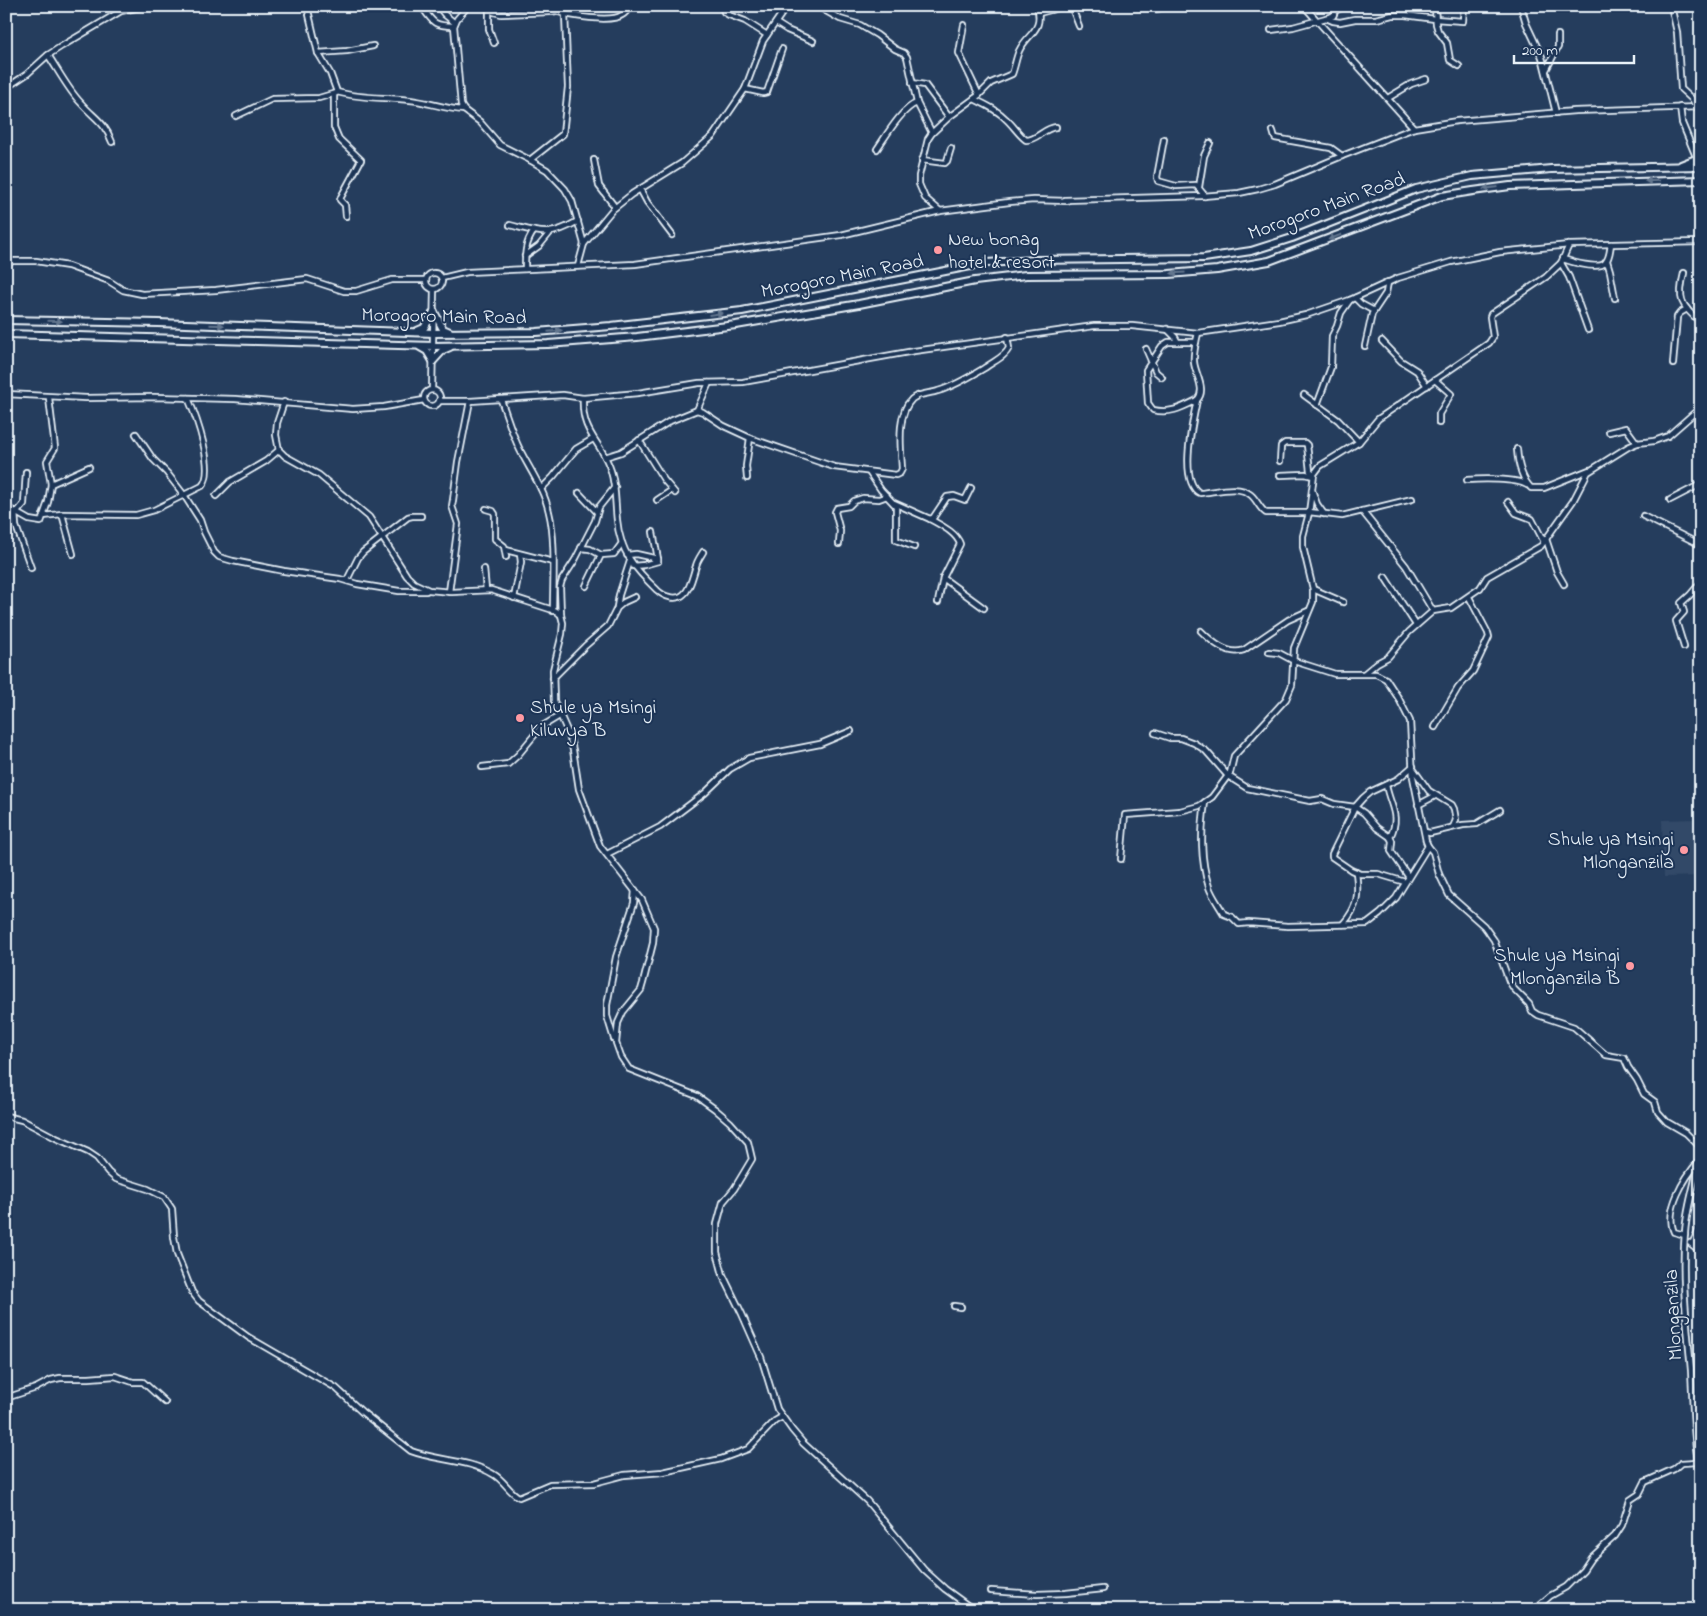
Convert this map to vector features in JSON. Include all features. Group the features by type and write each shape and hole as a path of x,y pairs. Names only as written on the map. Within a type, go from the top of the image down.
{"highway":[{"path":"1678,167 1699,158"},
{"name":"Morogoro Main Road","path":"6,320 434,333 536,332 612,326 742,311 986,263 1036,260 1204,258 1251,251 1292,238 1416,189 1472,176 1550,168 1701,166"},
{"path":"1686,180 1701,185"},
{"name":"Morogoro Main Road","path":"6,334 418,346 548,344 637,337 736,325 859,304 976,281 1026,275 1169,274 1217,270 1270,261 1442,196 1510,186 1701,180"},
{"path":"415,332 424,328 434,312 443,328 452,333"},
{"path":"418,346 426,351 433,361 443,350 451,346"}],"street":[{"path":"6,88 27,74 48,55 122,11 145,6"},
{"path":"307,6 318,53 330,73 335,93 334,127 339,139 360,160 340,200 344,206 346,216"},
{"path":"438,6 454,24"},
{"path":"464,110 460,98 454,24 468,6"},
{"path":"484,6 501,14 550,12 557,9 565,14 584,17 617,18 624,15 630,6"},
{"path":"722,6 724,12 728,15 745,21 767,35"},
{"path":"578,266 584,244 615,207 682,163 713,136 745,89 756,58 767,35 787,8 797,6"},
{"path":"817,6 840,19 860,25 904,53 917,103 932,133"},
{"path":"940,212 930,204 922,193 919,176 928,139 948,116 977,97 992,83 1012,74 1019,51 1038,28 1039,13 1037,6"},
{"path":"1039,13 1066,6 1072,8 1079,26"},
{"path":"1156,9 1169,6"},
{"path":"1304,6 1414,128"},
{"path":"1271,30 1293,27 1333,16 1336,10 1347,6"},
{"path":"1435,6 1435,19 1438,30 1447,43 1450,60 1458,66"},
{"path":"1326,18 1340,22 1405,15 1463,21 1464,6"},
{"path":"1521,6 1526,23 1542,57 1556,113"},
{"path":"1671,6 1677,32 1681,90 1699,107"},
{"path":"422,7 436,25 454,24"},
{"path":"489,10 489,29 494,43"},
{"path":"530,160 563,134 568,87 565,14"},
{"path":"776,23 813,41"},
{"path":"964,26 959,53 977,97 985,105 990,106 1004,117 1026,140 1033,139 1048,129 1056,128"},
{"path":"1546,70 1558,47 1558,35"},
{"path":"318,53 346,51 373,46"},
{"path":"745,89 763,93 767,92 782,48"},
{"path":"48,55 80,103 99,119 108,130 112,142"},
{"path":"1388,98 1411,84 1426,79"},
{"path":"912,83 925,85 948,116"},
{"path":"236,116 272,99 319,98 335,93 350,96 408,100 464,110 480,122 500,145 547,170 565,189 572,201 584,244"},
{"path":"877,149 894,125 910,107 917,103"},
{"path":"1680,107 1682,123 1699,158"},
{"path":"458,275 467,272 635,264 841,235 940,212 1009,202 1205,196 1239,193 1275,184 1414,128 1481,118 1699,107"},
{"path":"1273,131 1275,138 1331,148 1342,156"},
{"path":"1164,139 1158,181 1176,186 1199,187"},
{"path":"1205,196 1199,187 1204,156 1210,143"},
{"path":"922,160 948,161 951,148"},
{"path":"594,160 599,186 615,207"},
{"path":"640,189 647,202 672,235"},
{"path":"510,225 548,234 578,221"},
{"path":"526,269 525,256 528,239 534,231"},
{"path":"525,256 539,246 548,234"},
{"path":"440,401 440,396 432,390 427,391 424,395 424,400 431,406 436,405 440,401 501,400 554,396 583,398 638,393 699,383 735,383 767,379 914,351 1094,326 1132,326 1198,333 1306,315 1353,299 1388,282 1451,262 1500,252 1569,245 1701,242"},
{"path":"1612,244 1607,261 1614,298"},
{"path":"1121,859 1125,814 1180,811 1199,806 1212,797 1230,773 1234,756 1286,699 1291,690 1294,648 1313,602 1313,589 1303,547 1313,475 1320,466 1358,442 1378,419 1492,340 1491,314 1546,277 1562,261 1569,245"},
{"path":"6,261 36,261 68,266 109,281 123,290 142,294 216,290 307,279 344,291 356,291 392,280 426,280"},
{"path":"1562,261 1601,265 1607,261"},
{"path":"1562,261 1588,330"},
{"path":"426,280 431,274 435,273 442,278 539,268"},
{"path":"1684,273 1679,292 1683,305 1701,324"},
{"path":"426,280 429,288 434,289 440,286 442,278"},
{"path":"1365,346 1374,311 1386,293 1388,282"},
{"path":"432,390 434,289"},
{"path":"1353,299 1374,311"},
{"path":"1317,405 1331,367 1332,336 1341,314 1353,299"},
{"path":"1673,364 1677,317 1687,309"},
{"path":"1168,329 1177,341"},
{"path":"1198,333 1194,363 1201,392 1197,400 1189,438 1188,460 1194,489 1200,493 1236,489 1244,490 1254,498 1260,509 1266,513 1309,513 1342,516 1412,499"},
{"path":"605,457 620,452 670,421 697,410 724,426 750,438 834,466 896,475 902,470 900,432 903,416 912,400 918,396 939,391 971,376 1004,355 1010,348 1006,337"},
{"path":"1382,341 1401,361 1417,371 1427,386"},
{"path":"1196,342 1168,342 1162,346 1145,374 1148,403 1153,410 1162,412 1172,411 1197,400"},
{"path":"1146,350 1156,372 1162,377"},
{"path":"1435,380 1451,394 1439,414 1439,423"},
{"path":"697,410 709,383"},
{"path":"6,394 49,398 137,397 284,402 353,409 384,407 424,400"},
{"path":"1304,394 1338,420 1358,442"},
{"path":"6,506 29,520 41,522 44,516 51,484 47,461 55,448 49,398"},
{"path":"44,516 62,514 136,515 154,510 202,486 206,482 208,470 199,426 188,398"},
{"path":"583,398 584,420 605,457 615,487 617,520 622,543 632,563 661,594 680,597 687,590 696,563 703,552"},
{"path":"501,400 520,449 541,489 551,520 553,610"},
{"path":"449,592 458,524 452,506 458,462 470,401"},
{"path":"284,402 277,424 276,435 280,450 285,456 319,475 372,520 407,576 414,583 429,590"},
{"path":"1467,480 1486,478 1519,482 1535,489 1544,488 1596,466 1638,443 1668,436 1701,407"},
{"path":"1609,432 1626,428 1638,443"},
{"path":"136,434 153,459 167,472 184,495 200,520 214,552 219,557 233,562 347,580 357,584 399,591 429,590 449,592 491,590 553,610 561,615"},
{"path":"748,478 746,466 750,438"},
{"path":"541,489 576,449 594,439"},
{"path":"639,440 673,491 657,500"},
{"path":"1280,461 1281,446 1285,443 1306,443 1310,470 1313,475"},
{"path":"1517,449 1520,470 1528,486"},
{"path":"216,496 230,482 266,461 280,450"},
{"path":"1365,674 1376,663 1388,657 1416,625 1433,611 1451,608 1469,597 1480,588 1487,577 1530,554 1545,541 1573,501 1588,472 1596,466"},
{"path":"51,484 89,467"},
{"path":"15,512 24,504 26,472"},
{"path":"869,472 894,503 930,519 954,534 958,539 960,544 943,578 938,602"},
{"path":"1280,476 1313,475"},
{"path":"1670,500 1701,484"},
{"path":"1311,486 1317,504 1324,514"},
{"path":"615,487 599,507 595,521 575,560 562,580 560,588 562,634 553,670 553,678 554,700 574,750 579,789 596,837 600,846 642,900 653,923 653,943 640,990 623,1012 618,1023 616,1043"},
{"path":"930,519 935,516 947,497 954,496 965,500 971,488"},
{"path":"579,493 598,512"},
{"path":"839,544 840,531 835,512 837,508 849,506 854,501 863,498 879,499 887,496"},
{"path":"1508,502 1516,513 1532,519 1545,541 1557,572 1564,584"},
{"path":"894,503 896,506 896,540 914,547"},
{"path":"486,509 493,510 495,514 495,539 504,546 506,557"},
{"path":"1362,511 1406,566 1433,611"},
{"path":"15,512 16,526 31,568"},
{"path":"62,514 73,554"},
{"path":"347,580 363,552 408,517 421,516"},
{"path":"1643,516 1695,542 1701,547"},
{"path":"652,532 658,558"},
{"path":"580,548 590,549 601,555 614,554 622,543"},
{"path":"506,550 553,562"},
{"path":"514,598 521,562 520,554"},
{"path":"627,555 636,554 658,558"},
{"path":"586,586 601,555"},
{"path":"632,563 644,565 658,561 658,558"},
{"path":"553,678 608,626 617,608 619,595 632,563"},
{"path":"484,569 486,590"},
{"path":"328,577 328,584"},
{"path":"1385,577 1416,625"},
{"path":"943,578 984,608"},
{"path":"1684,646 1676,621 1684,612 1681,603 1701,582"},
{"path":"1313,589 1343,602"},
{"path":"617,608 636,596"},
{"path":"1435,727 1458,688 1473,671 1489,637 1469,597"},
{"path":"1201,631 1220,646 1238,652 1244,650 1288,620 1308,611"},
{"path":"1269,652 1279,653 1294,661 1336,674 1379,675 1386,679 1399,699 1410,722 1418,805 1428,846 1433,852 1439,874 1449,895 1478,919 1494,940 1509,981 1529,1004 1532,1011 1538,1015 1577,1028 1606,1055 1624,1058 1644,1094 1655,1102 1658,1112 1668,1122 1686,1133 1701,1148"},
{"path":"482,767 508,764 541,728 561,715"},
{"path":"606,854 660,827 705,793 730,770 749,758 820,744 851,731"},
{"path":"1155,733 1170,738 1181,738 1194,743 1206,751 1228,776 1255,790 1310,801 1322,799 1334,804 1355,807 1364,813 1377,828 1390,837 1392,841 1391,851 1408,876"},
{"path":"1406,882 1378,874 1365,875 1356,872 1332,856 1332,854 1355,807 1370,792 1398,779 1413,767"},
{"path":"1413,767 1426,789 1452,805 1456,820 1452,828"},
{"path":"1386,785 1396,816 1390,837"},
{"path":"1418,805 1435,796"},
{"path":"1205,802 1202,859 1210,889 1224,914 1232,917 1239,924 1288,926 1367,924 1396,898 1428,846"},
{"path":"1425,832 1430,833 1477,824 1500,810"},
{"path":"1343,924 1352,913 1356,903 1358,885 1356,872"},
{"path":"635,890 634,903 616,956 607,1004 607,1016 621,1057 629,1068 642,1076 697,1096 730,1122 748,1142 752,1159 723,1202 717,1224 716,1252 723,1275 761,1358 777,1409 803,1443 867,1501 924,1570 945,1589 974,1610"},
{"path":"6,1116 22,1120 88,1152 97,1158 116,1179 148,1188 164,1196 172,1209 175,1248 192,1292 199,1301 223,1320 336,1388 362,1412 411,1450 420,1454 478,1467 494,1474 507,1484 514,1495 519,1497 550,1484 594,1483 624,1475 663,1472 730,1456 748,1449 775,1421 782,1417"},
{"name":"Mlonganzila","path":"1701,1153 1688,1212 1685,1237 1685,1293 1697,1462 1701,1476"},
{"path":"1700,1160 1688,1175 1672,1208 1671,1226 1674,1232 1685,1237 1701,1252"},
{"path":"1692,1244 1701,1225"},
{"path":"954,1306 961,1307"},
{"path":"6,1398 36,1388 52,1380 111,1376 121,1377 133,1382 143,1382 165,1402"},
{"path":"1694,1425 1701,1416"},
{"path":"1534,1610 1550,1596 1561,1591 1570,1583 1615,1536 1622,1524 1630,1500 1639,1494 1645,1482 1681,1464 1697,1462"},
{"path":"991,1591 1037,1594 1102,1589"}],"shaded area":[{"path":"1701,819 1701,876 1664,877 1662,820"}],"place":[{"name":"New bonag hotel & resort","path":"938,250"},
{"name":"Shule ya Msingi Kiluvya B","path":"520,718"},
{"name":"Shule ya Msingi Mlonganzila","path":"1684,850"},
{"name":"Shule ya Msingi Mlonganzila B","path":"1630,966"}]}
